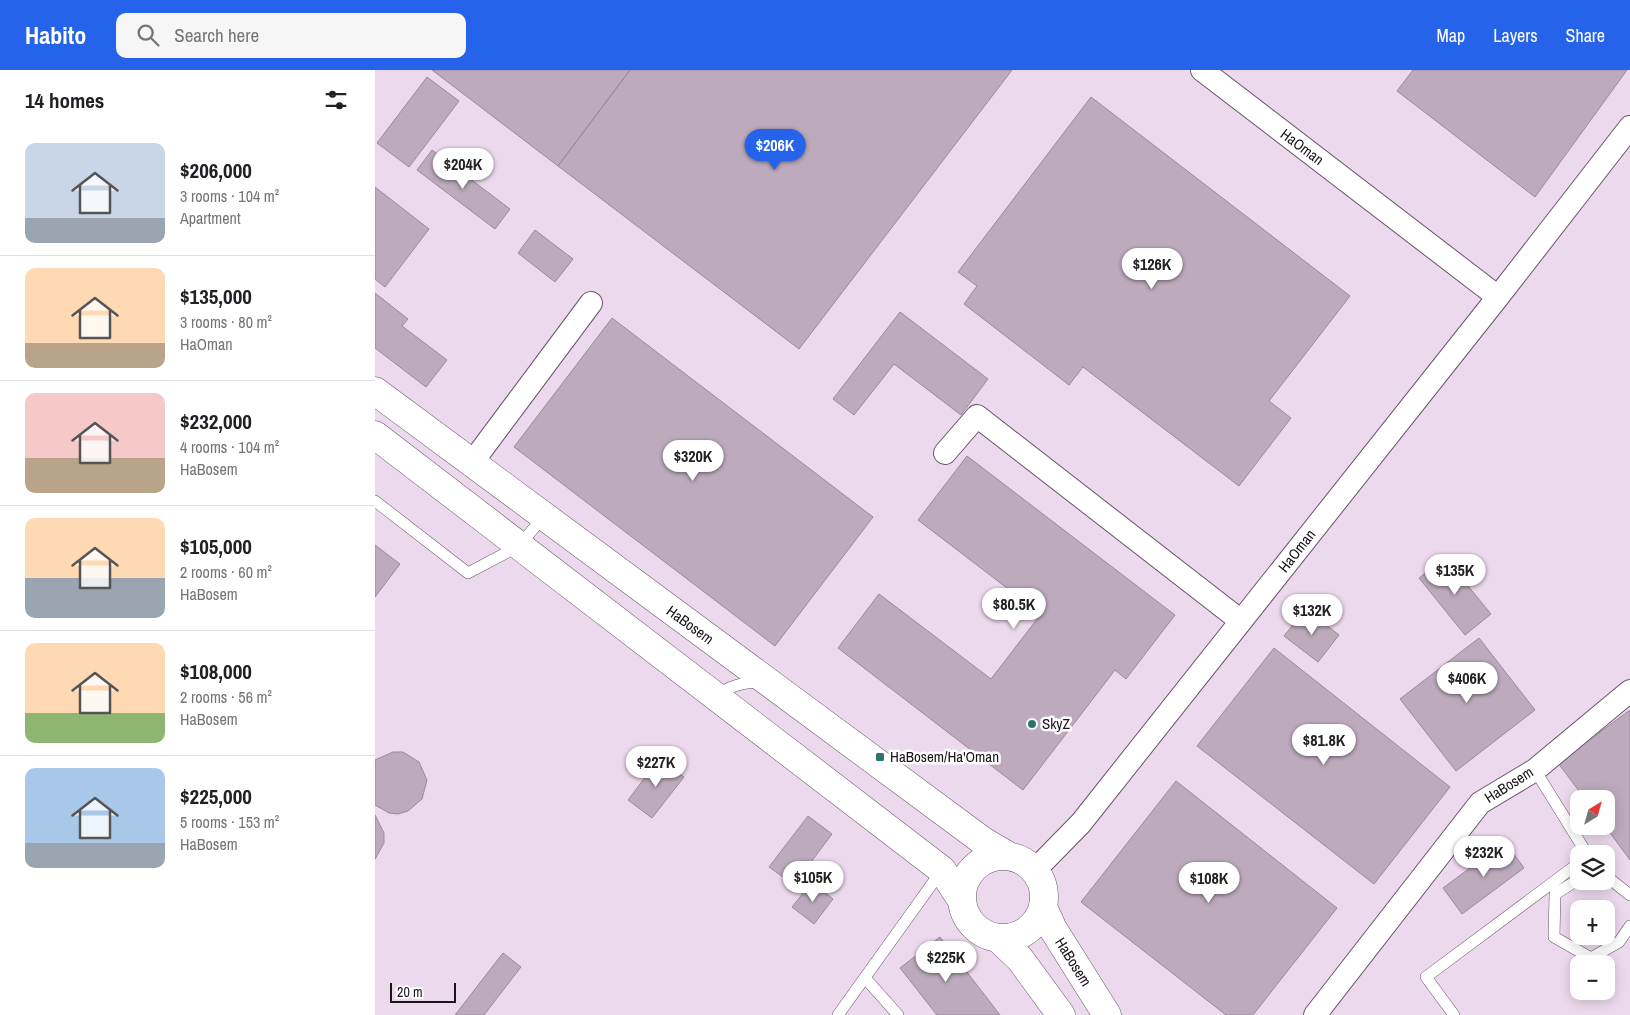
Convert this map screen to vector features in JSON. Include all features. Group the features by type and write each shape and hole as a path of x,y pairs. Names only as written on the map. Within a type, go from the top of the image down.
{"street":[{"name":"HaOman","path":"1202,70 1498,297"},
{"name":"HaOman","path":"1035,870 1081,823 1498,297 1630,127"},
{"path":"471,464 591,303"},
{"name":"HaBosem","path":"375,391 471,464 983,841 1007,856"},
{"path":"945,453 977,416 1241,621"},
{"path":"375,435 942,870 961,899 966,916 973,925 987,935 998,938 1010,937 1026,931 1035,923 1043,907 1043,888 1035,870 1025,862 1007,856 994,856 976,864 965,880 961,899"},
{"name":"HaBosem","path":"1315,1015 1480,803 1535,770 1630,691"},
{"name":"HaBosem","path":"1043,907 1053,929 1107,1015"},
{"path":"998,938 1020,959 1061,1015"}],"lane":[{"path":"375,501 468,573 519,546 543,516"},
{"path":"715,696 727,688 746,682 768,682"},
{"path":"1535,770 1581,845"},
{"path":"1454,1015 1426,977 1570,869"},
{"path":"838,1015 942,870"},
{"path":"1615,883 1630,895"},
{"path":"1570,885 1555,894 1554,937 1591,958 1619,942 1630,926"},
{"path":"865,979 898,1015"}],"building":[{"path":"432,70 630,70 558,166"},
{"path":"630,70 1012,70 799,349 558,166"},
{"path":"1413,70 1627,70 1535,197 1397,91"},
{"path":"427,77 459,101 409,167 377,143"},
{"path":"1091,97 1350,296 1269,401 1291,418 1239,486 1083,367 1069,385 964,304 977,286 958,272"},
{"path":"432,150 510,209 495,229 417,170"},
{"path":"375,187 429,229 385,287 375,279"},
{"path":"535,230 573,259 555,282 518,253"},
{"path":"375,293 408,319 402,326 447,360 426,387 375,348"},
{"path":"900,312 988,379 961,415 894,364 854,415 833,399"},
{"path":"612,318 873,517 775,646 514,447"},
{"path":"967,456 1175,615 1126,679 1115,670 1023,790 838,648 879,594 991,679 1041,614 918,520"},
{"path":"375,545 400,564 375,597"},
{"path":"1445,558 1491,614 1465,635 1419,578"},
{"path":"1306,609 1339,635 1318,662 1284,636"},
{"path":"1479,638 1535,710 1456,771 1400,699"},
{"path":"1274,648 1450,787 1374,884 1197,746"},
{"path":"1630,710 1630,860 1612,835 1615,835 1615,790 1578,790 1558,763"},
{"path":"393,752 403,752 419,762 427,780 422,799 408,811 398,814 389,813 375,805 375,760"},
{"path":"659,759 684,777 652,818 628,800"},
{"path":"1176,781 1337,908 1253,1015 1226,1015 1081,902"},
{"path":"375,815 384,833 384,843 375,859"},
{"path":"808,816 832,834 794,885 769,867"},
{"path":"1505,842 1524,868 1462,914 1443,888"},
{"path":"812,882 833,899 814,924 792,907"},
{"path":"940,937 1000,1015 937,1015 900,968"},
{"path":"503,953 521,967 484,1015 455,1015"}],"place":[{"name":"SkyZ","path":"1032,724"},
{"name":"HaBosem/Ha'Oman","path":"880,757"}]}
